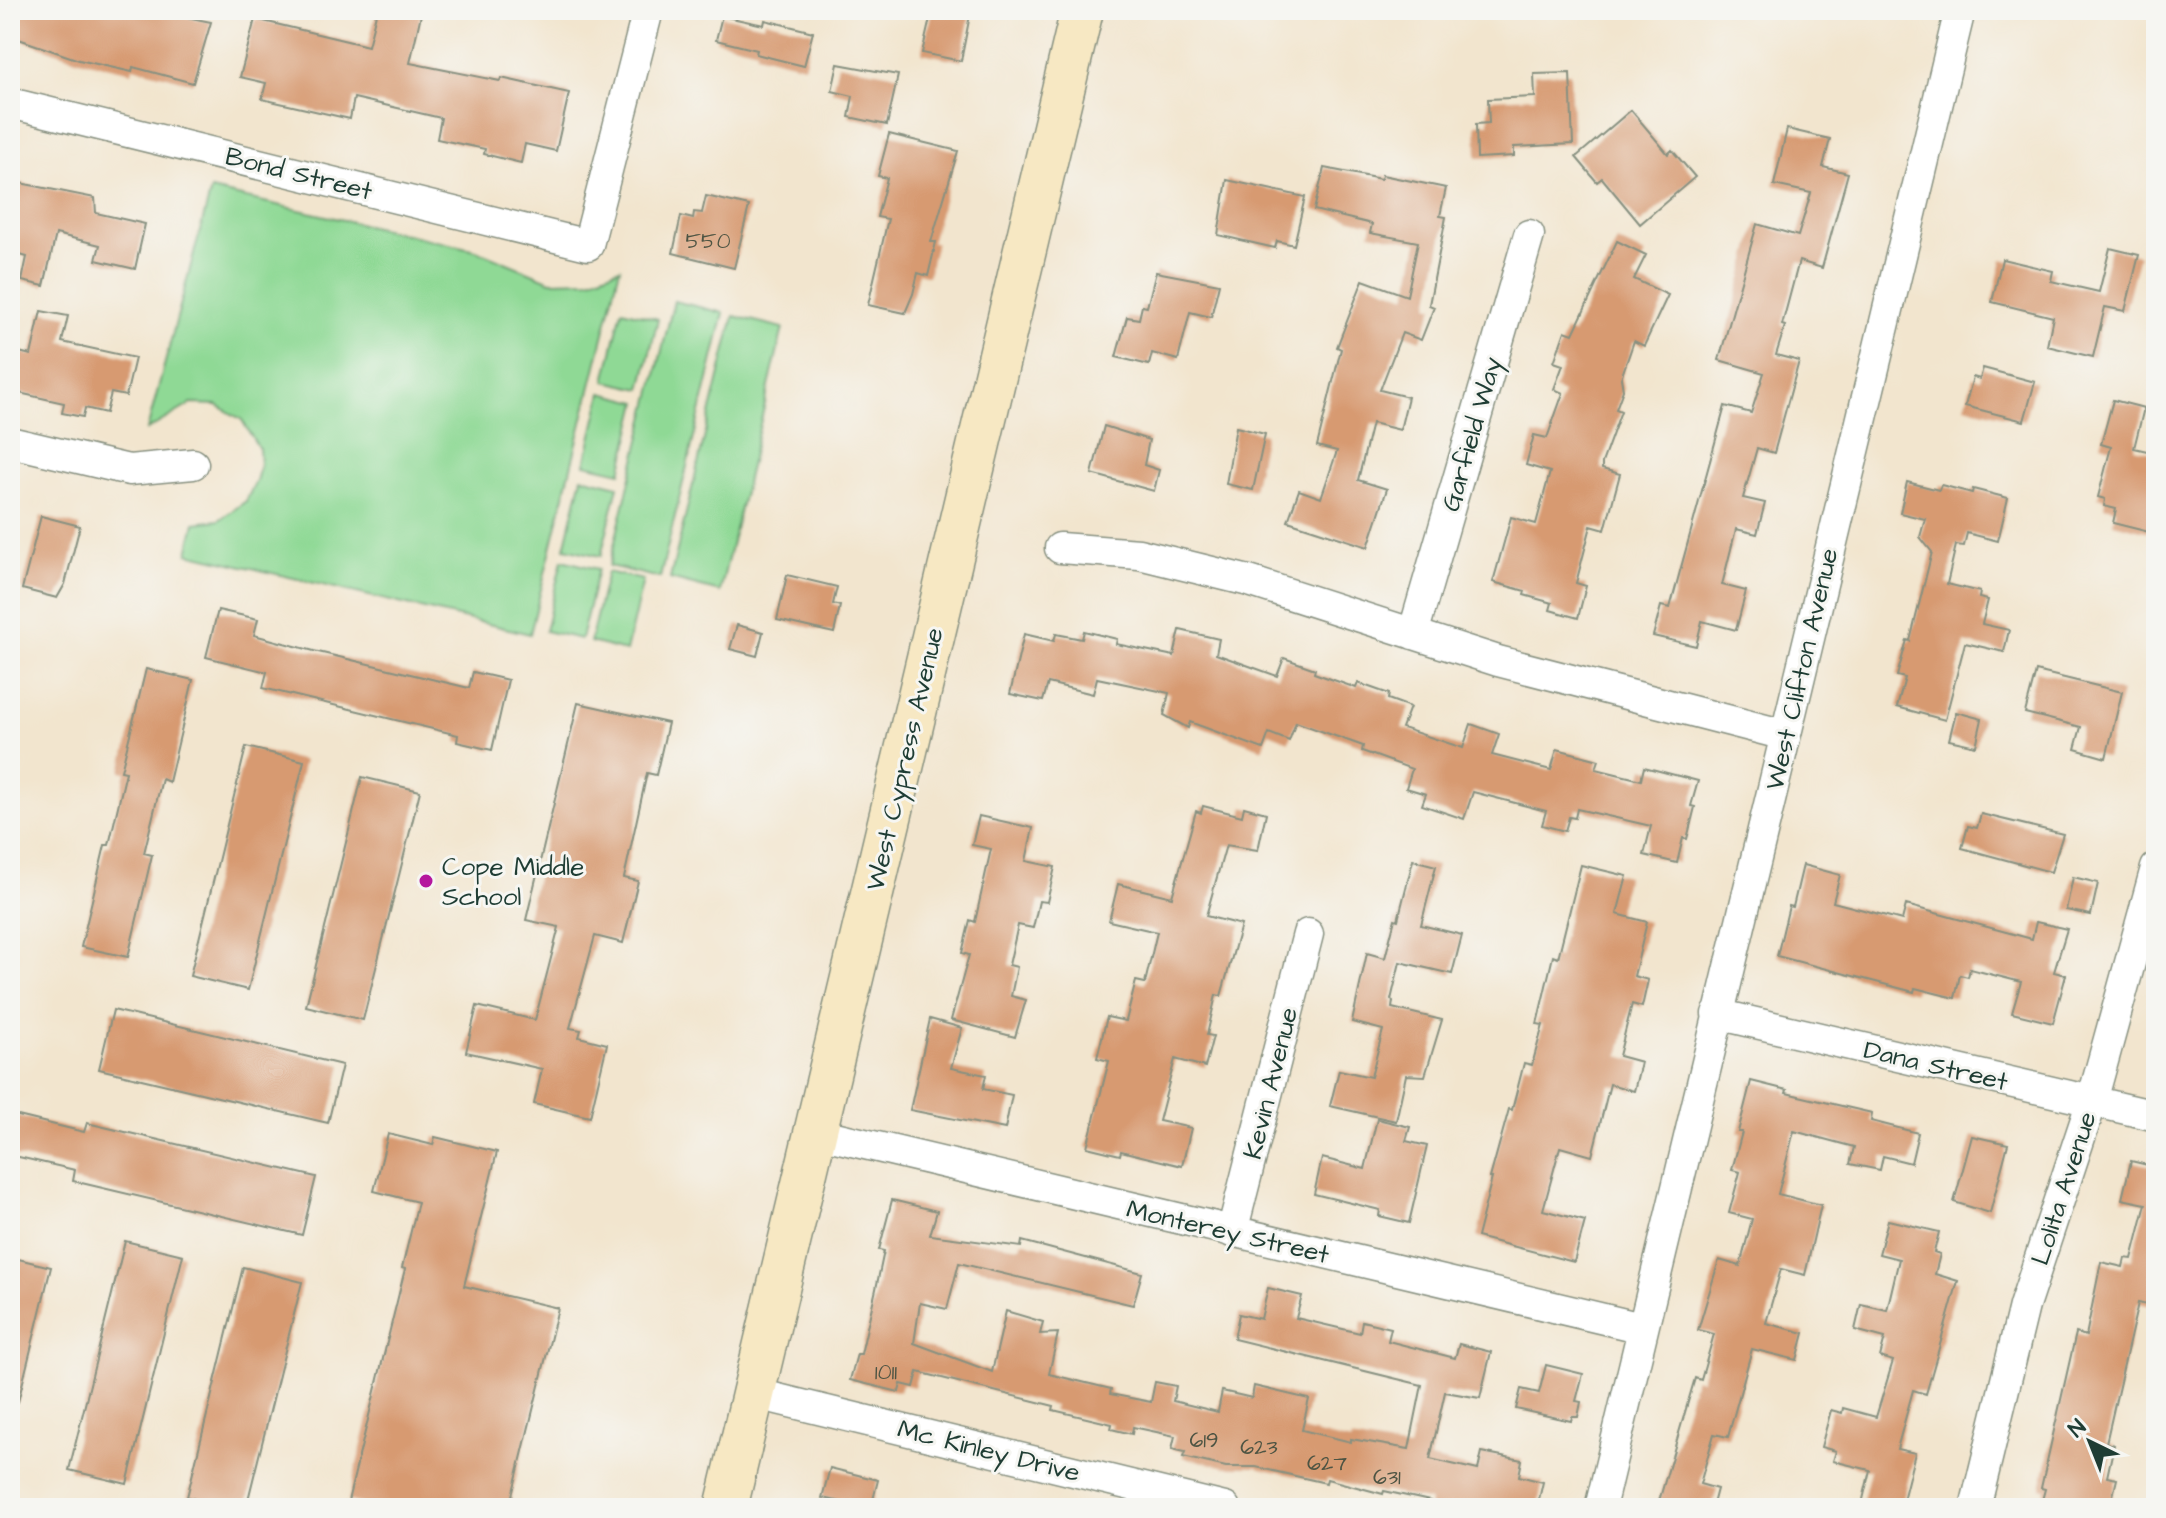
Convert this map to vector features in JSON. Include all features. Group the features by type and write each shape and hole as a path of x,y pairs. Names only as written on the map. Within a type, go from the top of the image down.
{"main road":[{"name":"West Cypress Avenue","path":"726,1508 1082,10"}],"street":[{"name":"Bond Street","path":"10,103 588,245 648,10"},
{"name":"West Clifton Avenue","path":"1600,1508 1960,10"},
{"name":"Garfield Way","path":"1413,634 1529,235"},
{"path":"10,442 129,470 193,464"},
{"path":"1060,548 1139,554 1235,578 1498,661 1785,735"},
{"name":"Lolita Avenue","path":"1975,1508 2024,1306 2092,1101 2156,868"},
{"name":"Kevin Avenue","path":"1232,1232 1308,934"},
{"name":"Dana Street","path":"1717,1014 2156,1116"},
{"name":"Monterey Street","path":"814,1132 1642,1328"},
{"name":"Mc Kinley Drive","path":"753,1393 1225,1508"}],"green space":[{"path":"211,190 476,250 551,281 590,280 620,268 530,634 188,553 195,523 219,520 246,501 260,466 259,449 242,420 217,405 191,404 147,430"},
{"path":"674,301 724,313 660,578 609,566"},
{"path":"622,310 658,319 641,389 605,381"},
{"path":"734,316 783,328 720,592 670,579"},
{"path":"602,393 638,402 621,472 585,464"},
{"path":"582,477 618,486 601,556 565,548"},
{"path":"562,560 598,569 581,639 545,631"},
{"path":"607,572 643,580 626,651 590,642"}],"building":[{"path":"19,10 181,10 181,16 211,22 193,83 133,67 132,72 79,60 13,37"},
{"path":"377,10 422,10 410,63 569,93 556,151 525,144 521,163 484,154 485,149 437,139 441,118 354,98 350,119 262,99 266,83 240,77 255,19 368,46"},
{"path":"932,10 966,10 965,14 970,15 961,61 922,53"},
{"path":"722,16 764,25 765,20 813,32 804,66 716,40"},
{"path":"838,64 898,75 887,125 849,117 853,96 832,91"},
{"path":"1570,73 1573,144 1514,147 1514,156 1477,158 1476,124 1489,123 1488,99 1535,97 1534,74"},
{"path":"1631,110 1668,154 1672,150 1695,177 1640,224 1602,178 1597,182 1576,157"},
{"path":"1787,129 1830,139 1823,167 1848,173 1822,268 1799,261 1782,325 1785,326 1776,355 1799,361 1774,453 1757,448 1743,498 1765,503 1757,534 1736,529 1722,585 1746,591 1736,630 1702,621 1696,646 1653,636 1661,606 1670,608 1725,406 1751,413 1764,373 1719,360 1757,224 1798,236 1811,193 1774,185"},
{"path":"889,134 958,151 931,242 936,242 928,276 918,273 905,313 868,305 888,219 877,217 887,178 878,176"},
{"path":"1324,168 1381,179 1382,175 1446,188 1440,216 1446,217 1429,305 1434,307 1421,340 1402,333 1380,390 1408,397 1400,430 1372,423 1358,480 1387,489 1368,547 1288,521 1299,490 1321,498 1337,451 1317,446 1341,349 1337,347 1363,280 1407,296 1418,242 1370,233 1372,224 1314,210"},
{"path":"1227,180 1305,197 1294,245 1277,241 1275,248 1218,235"},
{"path":"10,181 95,198 96,213 145,224 135,269 96,260 100,245 56,234 44,286 22,281 27,257 10,252"},
{"path":"706,196 749,206 734,268 673,253 681,216 693,219 694,212 702,213"},
{"path":"1617,241 1646,255 1634,279 1668,295 1644,346 1634,341 1621,378 1623,390 1616,409 1621,411 1602,463 1602,469 1620,474 1605,530 1591,526 1576,583 1586,586 1578,618 1550,610 1552,603 1524,595 1525,591 1493,582 1511,517 1536,524 1550,472 1526,465 1534,435 1547,438 1563,393 1554,389 1563,365 1554,362 1565,331 1573,334"},
{"path":"2110,248 2139,255 2125,311 2105,307 2093,357 2047,346 2053,317 1992,302 2002,259 2053,271 2051,281 2099,292"},
{"path":"1156,272 1219,284 1211,317 1190,312 1178,360 1152,353 1149,365 1116,357 1127,317 1139,319 1142,306 1147,307"},
{"path":"41,311 68,316 62,342 135,358 126,396 111,393 106,413 85,408 83,417 62,413 64,403 10,391 10,354 14,355 15,351 31,355"},
{"path":"1983,368 2035,382 2024,421 1965,406 1973,377 1980,379"},
{"path":"2113,400 2144,408 2134,448 2156,453 2156,520 2153,533 2113,523 2116,509 2104,506 2105,499 2098,497 2111,447 2101,444"},
{"path":"1104,426 1149,440 1144,465 1159,470 1154,491 1092,474"},
{"path":"1236,427 1265,434 1253,490 1226,484"},
{"path":"1907,482 1939,490 1941,485 1972,493 1973,489 2008,498 1998,541 1967,533 1964,546 1956,545 1947,584 1980,592 1979,598 1988,600 1982,624 2009,630 2004,652 1965,643 1945,720 1897,707 1905,678 1897,676 1907,640 1910,641 1932,552 1920,537 1925,519 1900,513"},
{"path":"41,516 80,526 65,584 57,598 22,589"},
{"path":"787,575 837,587 833,604 840,606 834,633 777,620"},
{"path":"218,610 258,619 254,635 314,651 469,688 473,672 508,680 492,750 457,742 458,735 263,688 267,672 206,657"},
{"path":"737,625 763,632 757,656 730,649"},
{"path":"1180,630 1219,639 1216,654 1277,676 1284,658 1356,688 1358,683 1389,694 1388,699 1410,707 1402,728 1463,748 1471,724 1499,734 1492,755 1551,770 1557,749 1599,760 1596,769 1641,780 1644,767 1698,781 1687,839 1683,838 1677,863 1644,855 1651,826 1577,809 1575,818 1569,817 1565,831 1542,825 1546,811 1473,792 1464,819 1422,805 1426,794 1406,788 1412,769 1362,751 1363,746 1296,722 1289,741 1269,733 1263,749 1190,722 1188,728 1164,715 1169,693 1097,678 1093,694 1048,683 1043,701 1010,694 1024,634 1054,641 1056,634 1082,639 1084,631 1117,639 1116,644 1174,656"},
{"path":"146,669 193,680 169,782 162,779 144,853 152,855 128,957 81,947 105,845 109,845 126,772 121,771"},
{"path":"2036,671 2122,692 2106,758 2075,749 2081,727 2025,713"},
{"path":"578,703 668,723 656,775 647,773 624,878 638,881 623,943 595,936 570,1028 581,1030 579,1037 607,1044 590,1117 534,1104 542,1069 466,1052 477,1006 535,1020 559,927 526,920"},
{"path":"1956,712 1982,719 1976,746 1949,740"},
{"path":"246,747 304,761 248,990 190,976"},
{"path":"362,777 420,791 363,1020 306,1006"},
{"path":"1203,806 1242,816 1244,807 1266,813 1258,850 1226,845 1206,916 1241,925 1221,996 1216,995 1207,1035 1213,1036 1205,1067 1175,1059 1159,1121 1191,1128 1182,1166 1121,1151 1120,1155 1087,1147 1109,1061 1097,1058 1107,1017 1126,1021 1136,981 1145,983 1157,932 1109,921 1118,884 1172,897 1196,811 1201,813"},
{"path":"1981,814 2063,834 2051,872 1962,848 1968,826 1977,828"},
{"path":"979,816 1033,828 1026,861 1055,867 1047,902 1039,901 1033,928 1018,925 1009,965 1017,967 1011,996 1026,1000 1015,1037 951,1020 969,955 962,953 970,920 975,922 991,849 972,845"},
{"path":"1413,860 1436,866 1421,925 1462,935 1452,974 1400,962 1392,1008 1442,1020 1425,1076 1406,1075 1396,1121 1330,1106 1339,1070 1371,1077 1383,1030 1352,1022 1367,953 1385,958"},
{"path":"1581,865 1627,876 1617,914 1647,922 1634,976 1648,980 1642,1007 1632,1004 1619,1056 1641,1062 1634,1091 1610,1084 1592,1156 1560,1147 1543,1210 1585,1221 1574,1262 1477,1237 1509,1109 1512,1110 1524,1063 1532,1065 1543,1025 1537,1024 1553,956 1558,958"},
{"path":"1803,865 1840,875 1833,902 1902,920 1906,905 2032,939 2036,922 2067,929 2054,972 2066,975 2053,1023 2012,1013 2021,982 1970,969 1968,977 1960,975 1955,998 1915,988 1914,992 1777,956"},
{"path":"2073,877 2098,883 2091,915 2066,910"},
{"path":"113,1010 342,1065 328,1123 99,1069"},
{"path":"930,1019 962,1028 951,1068 986,1075 983,1089 1012,1095 1005,1129 910,1110"},
{"path":"1751,1081 1787,1090 1786,1093 1872,1113 1871,1121 1918,1133 1911,1163 1883,1156 1880,1170 1850,1164 1854,1147 1794,1131 1778,1194 1821,1205 1805,1275 1781,1269 1766,1323 1804,1333 1797,1360 1752,1349 1728,1437 1714,1434 1700,1484 1717,1489 1712,1508 1657,1508 1695,1378 1701,1380 1714,1334 1698,1330 1719,1260 1740,1266 1752,1219 1729,1213 1740,1172 1732,1170 1742,1132 1738,1132"},
{"path":"10,1114 84,1132 87,1123 316,1177 302,1235 73,1181 75,1170 10,1155"},
{"path":"1377,1119 1410,1127 1406,1141 1427,1146 1409,1223 1379,1216 1380,1210 1314,1194 1322,1158 1365,1169"},
{"path":"388,1134 433,1145 435,1137 497,1152 464,1286 558,1308 509,1508 379,1508 348,1501 405,1269 402,1268 418,1202 374,1191"},
{"path":"1972,1136 2008,1144 1990,1213 1954,1202"},
{"path":"2131,1161 2156,1167 2156,1307 2138,1303 2106,1443 2114,1445 2107,1477 2117,1479 2110,1508 2040,1508 2045,1489 2041,1488 2076,1333 2086,1336 2101,1262 2123,1267 2125,1258 2132,1259 2146,1204 2122,1199"},
{"path":"892,1200 937,1211 930,1235 1021,1247 1022,1241 1142,1273 1133,1305 959,1263 947,1309 920,1303 914,1343 992,1372 1006,1311 1043,1322 1040,1334 1058,1333 1049,1374 1111,1389 1110,1394 1151,1402 1155,1382 1176,1386 1173,1401 1218,1412 1222,1391 1252,1398 1254,1386 1309,1399 1302,1430 1351,1442 1351,1439 1409,1449 1422,1385 1234,1339 1239,1314 1261,1319 1268,1288 1302,1296 1296,1318 1360,1333 1362,1321 1391,1328 1388,1341 1455,1358 1459,1344 1491,1352 1480,1398 1445,1392 1430,1459 1478,1470 1482,1452 1522,1460 1519,1476 1543,1482 1537,1508 1428,1508 1430,1501 1384,1491 1383,1494 1327,1479 1326,1483 1256,1467 1226,1467 1183,1457 1185,1452 1172,1449 1175,1436 1133,1427 1132,1434 1111,1429 1112,1424 1053,1410 1054,1406 918,1372 914,1387 901,1384 899,1392 850,1380 857,1354 861,1354 884,1251 879,1250"},
{"path":"1888,1220 1939,1232 1934,1252 1940,1254 1935,1274 1958,1281 1926,1394 1913,1390 1897,1449 1915,1453 1901,1508 1861,1508 1870,1470 1833,1461 1836,1451 1821,1447 1831,1410 1842,1413 1843,1408 1876,1417 1893,1361 1880,1357 1885,1338 1855,1330 1861,1304 1887,1310 1899,1259 1879,1254"},
{"path":"125,1241 183,1255 127,1484 69,1470"},
{"path":"10,1257 51,1267 18,1402 10,1401"},
{"path":"243,1267 302,1282 246,1508 234,1508 187,1497"},
{"path":"1546,1365 1583,1374 1576,1401 1581,1402 1578,1417 1572,1417 1571,1421 1516,1409 1521,1389 1539,1393"},
{"path":"830,1468 878,1480 871,1508 822,1498"}],"place":[{"name":"Cope Middle School","path":"426,881"}]}
